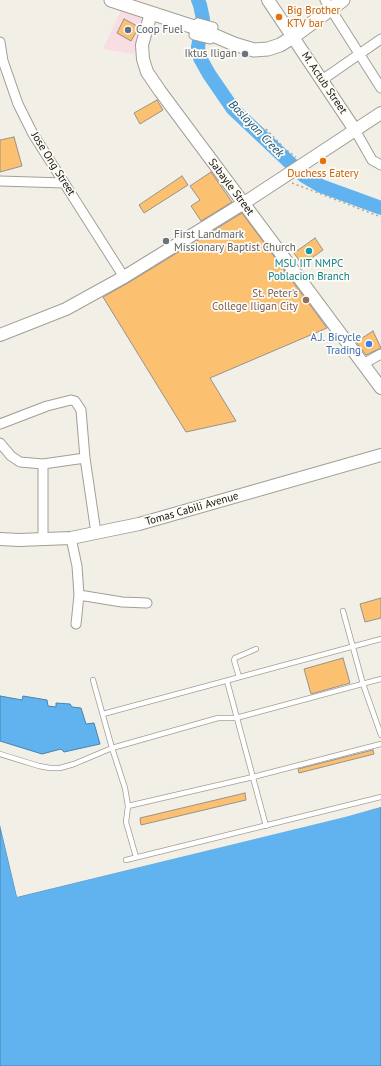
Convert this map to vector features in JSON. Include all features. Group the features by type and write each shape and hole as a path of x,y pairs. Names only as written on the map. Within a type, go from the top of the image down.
{"main road":[{"path":"111,0 212,33 234,44 254,50 268,49 280,45 293,37 328,4 343,0"}],"street":[{"name":"M. Actub Street","path":"268,0 355,130 372,160 380,165"},
{"path":"328,4 381,88"},
{"name":"Sabayle Street","path":"151,13 142,45 143,59 147,72 381,388"},
{"path":"322,80 381,39"},
{"name":"Jose Ong Street","path":"0,42 3,61 18,104 33,134 124,277"},
{"path":"0,336 66,309 90,297 244,203 381,113"},
{"path":"0,181 64,183"},
{"path":"363,364 381,354"},
{"path":"0,424 46,406 71,400 75,402 81,410 85,458 96,534"},
{"path":"0,443 11,456 20,462 43,464 85,458"},
{"name":"Tomas Cabili Avenue","path":"0,539 43,540 96,534 139,524 381,455"},
{"path":"43,464 43,540"},
{"path":"71,538 77,566 79,596 76,624"},
{"path":"79,596 122,602 146,603"}],"lane":[{"path":"343,611 363,684 381,735"},
{"path":"103,714 381,639"},
{"path":"239,677 234,658 256,650"},
{"path":"0,754 50,768 60,768 74,764 112,748 218,718 236,718 381,679"},
{"path":"93,680 125,788 128,806 126,822 136,857"},
{"path":"227,681 266,826"},
{"path":"128,806 253,777 381,744"},
{"path":"126,860 381,797"}],"path":[{"path":"266,129 284,148 296,156 302,165"},
{"path":"286,176 294,185 381,217"}],"shaded area":[{"path":"122,8 146,17 134,54 103,49"}],"water":[{"path":"0,696 22,700 23,696 47,700 48,706 56,707 56,703 70,704 72,707 81,708 86,724 94,723 100,744 64,752 61,749 42,754 0,741"},
{"path":"381,807 381,1066 0,1066 0,825 17,897"}],"pier":[{"path":"381,805 381,807 345,817 17,897 0,825 0,823 2,824 19,894"}],"building":[{"name":"Coop Fuel","path":"124,19 139,27 131,41 117,33"},
{"path":"157,100 163,110 140,124 134,113"},
{"path":"14,137 22,166 0,172 0,140"},
{"path":"211,172 232,202 201,221 191,206 200,200 190,186"},
{"path":"182,176 188,185 144,213 139,205"},
{"path":"242,213 327,328 210,378 236,421 186,432 103,297"},
{"name":"MSU IIT NMPC Poblacion Branch","path":"315,238 323,250 302,265 294,253"},
{"path":"373,331 381,348 366,355 356,342"},
{"path":"381,598 381,618 365,622 360,604"},
{"path":"343,658 350,683 311,694 304,669"},
{"path":"373,750 374,754 299,773 298,769"},
{"path":"245,793 246,800 141,825 140,818"}],"waterway":[{"name":"Baslayan Creek","path":"198,0 203,19 198,47 200,58 233,109 304,176 321,186 381,208"}],"place":[{"name":"Big Brother KTV bar","path":"279,17"},
{"name":"Coop Fuel","path":"128,30"},
{"name":"Iktus Iligan","path":"245,54"},
{"name":"Duchess Eatery","path":"323,161"},
{"name":"First Landmark Missionary Baptist Church","path":"166,241"},
{"name":"MSU IIT NMPC Poblacion Branch","path":"309,251"},
{"name":"St. Peter's College Iligan City","path":"306,300"},
{"name":"A.J. Bicycle Trading","path":"369,344"}]}
